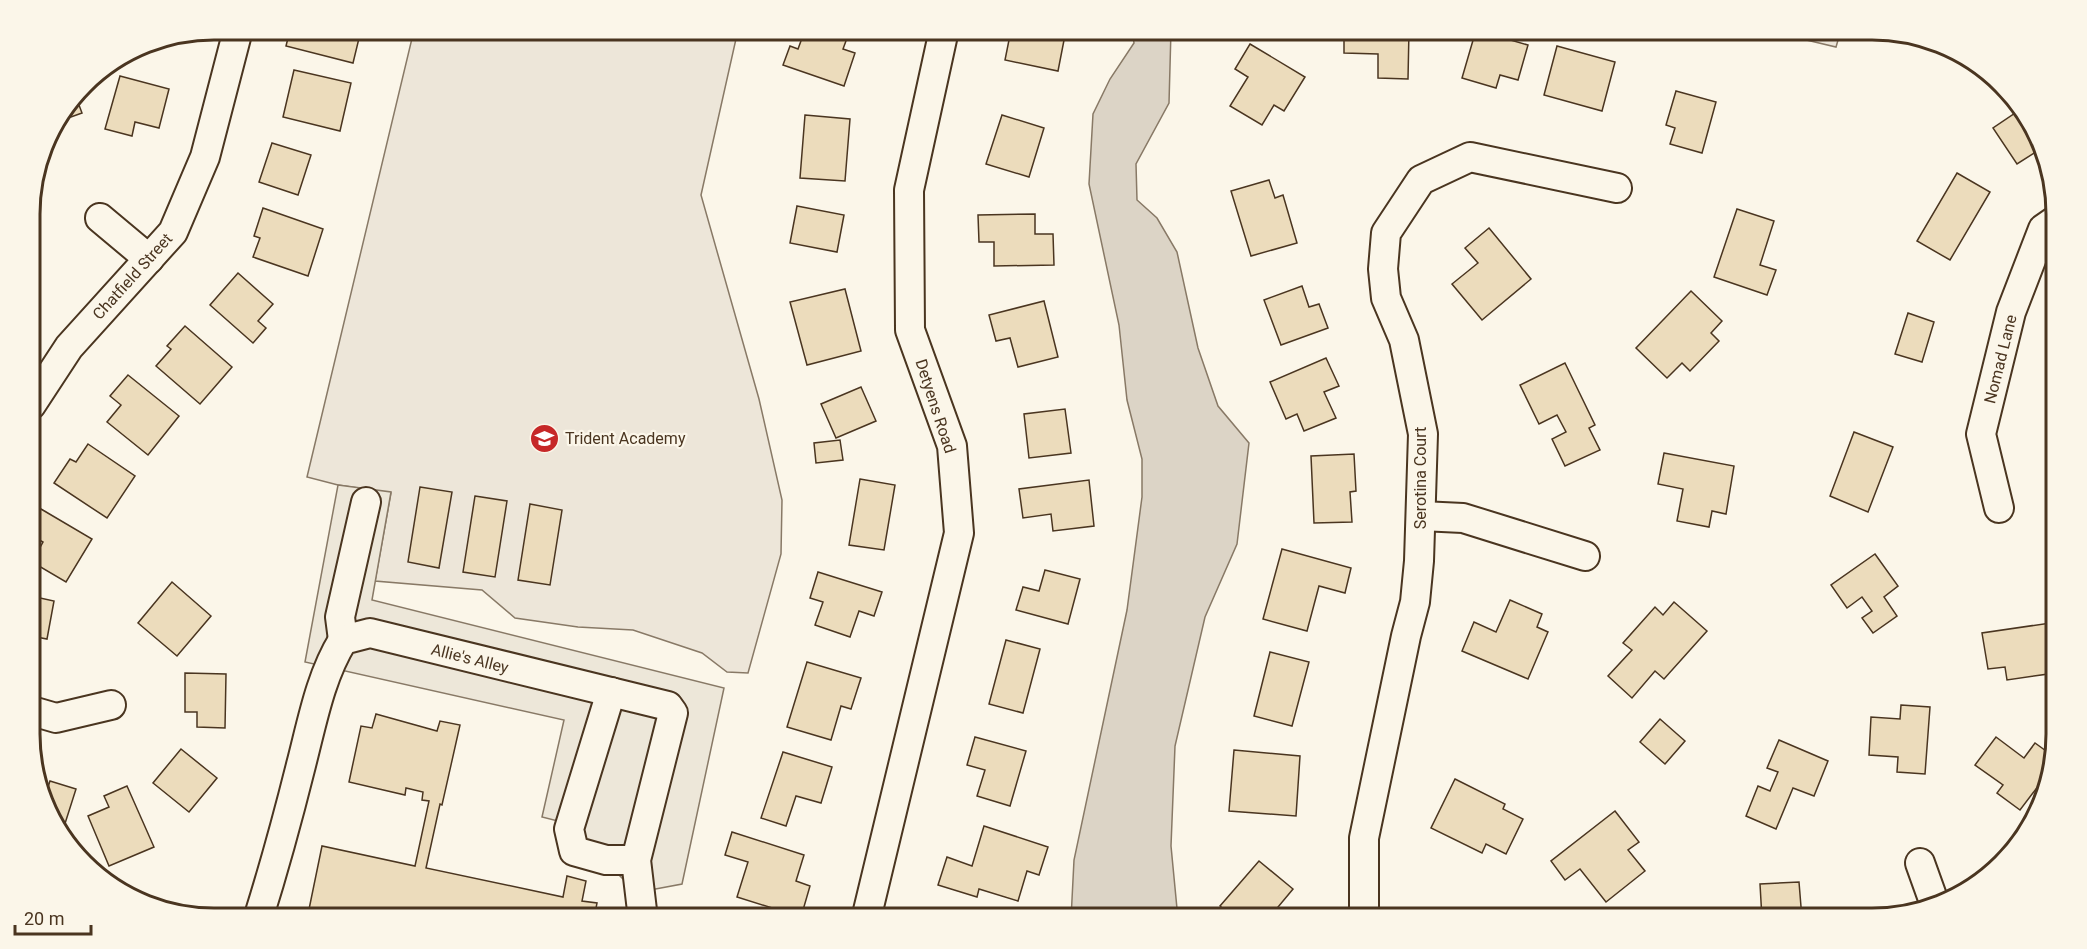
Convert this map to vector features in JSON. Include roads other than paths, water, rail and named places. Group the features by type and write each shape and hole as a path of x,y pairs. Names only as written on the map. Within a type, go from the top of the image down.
{"street":[{"name":"Chatfield Street","path":"41,390 69,347 173,232 205,157 235,41"},
{"name":"Detyens Road","path":"869,908 959,533 952,446 910,330 909,190 942,41"},
{"name":"Serotina Court","path":"1364,908 1364,838 1415,602 1421,516 1423,434 1404,340 1386,298 1383,269 1386,233 1421,180 1470,157 1617,188"},
{"path":"100,218 148,259"},
{"name":"Nomad Lane","path":"1999,508 1981,434 2011,312 2043,229 2046,227"},
{"path":"261,908 281,843 322,686 333,656 343,640 339,617 366,502"},
{"path":"1421,516 1463,518 1585,556"},
{"name":"Allie's Alley","path":"343,640 370,633 668,706 673,713 636,860 638,908"},
{"path":"611,692 569,829 574,850 606,860 636,860"},
{"path":"41,714 57,718 111,705"},
{"path":"1920,863 1932,898"}],"place":[{"name":"Trident Academy","path":"544,438"}]}
